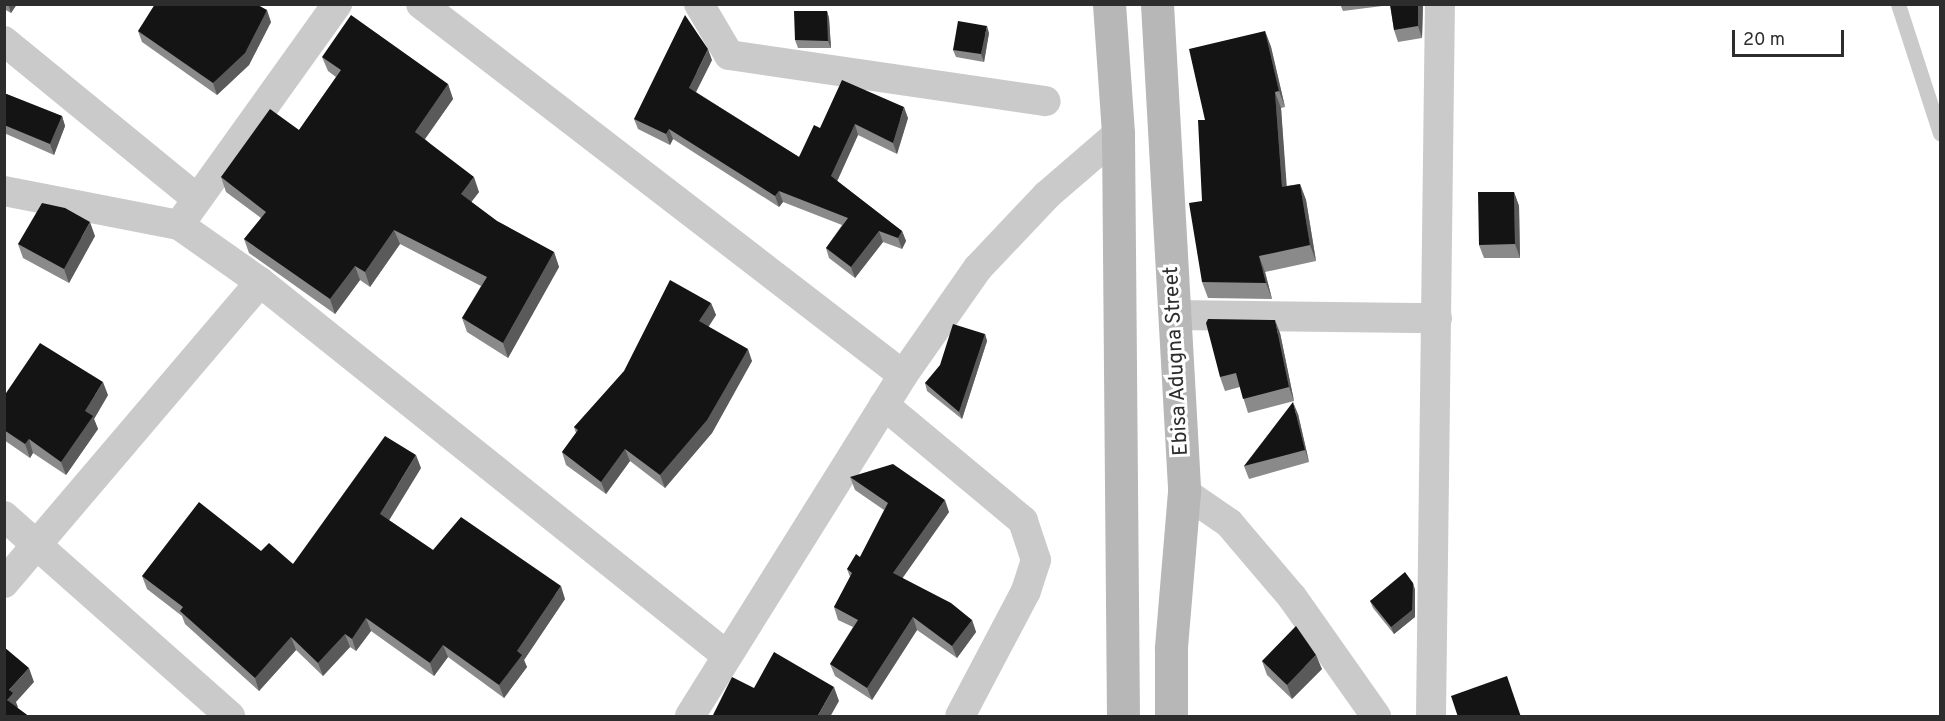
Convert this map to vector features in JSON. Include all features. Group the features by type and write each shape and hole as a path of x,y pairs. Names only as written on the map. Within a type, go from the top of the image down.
{"main road":[{"path":"1109,4 1118,134 1123,717"},
{"name":"Ebisa Adugna Street","path":"1157,4 1184,492 1171,648 1171,717"}],"street":[{"path":"179,225 337,4"},
{"path":"421,4 903,375"},
{"path":"699,4 729,55 1046,101"},
{"path":"1431,717 1440,4"},
{"path":"4,41 197,199"},
{"path":"690,717 726,655 903,375 978,268 1047,195 1118,134"},
{"path":"4,191 179,225 260,282 726,655"},
{"path":"4,583 260,282"},
{"path":"1175,315 1437,318"},
{"path":"884,405 1023,520 1036,560 1026,591 960,717"},
{"path":"1184,492 1229,523 1278,580 1376,717"},
{"path":"4,516 38,543 230,717"}],"lane":[{"path":"1898,4 1941,133"}],"building":[{"path":"155,4 256,4 267,10 245,53 213,83 138,31"},
{"path":"1390,4 1418,4 1418,26 1394,30"},
{"path":"794,11 827,11 828,41 795,40"},
{"path":"351,15 448,84 415,132 474,177 461,194 497,221 554,252 503,343 462,318 487,277 394,230 365,272 355,266 330,299 244,239 266,212 221,177 270,109 299,130 341,70 322,57"},
{"path":"685,15 708,49 689,88 799,157 814,125 820,128 842,80 904,107 893,143 855,124 831,176 902,231 898,238 879,231 851,267 826,248 848,218 779,191 775,196 669,129 666,134 634,119"},
{"path":"958,21 987,26 981,54 953,50"},
{"path":"1265,31 1279,91 1275,92 1282,187 1300,184 1310,245 1259,256 1266,283 1202,282 1189,203 1202,201 1198,120 1205,120 1189,49"},
{"path":"4,93 62,116 50,144 4,125"},
{"path":"1478,192 1514,192 1515,244 1479,245"},
{"path":"42,203 65,208 90,222 64,269 18,244"},
{"path":"670,280 711,303 699,321 748,349 707,420 660,475 625,449 601,482 562,452 578,430 574,427 624,371"},
{"path":"1208,319 1275,320 1289,387 1243,399 1236,373 1220,377 1206,323"},
{"path":"953,324 985,334 959,412 925,383 940,365"},
{"path":"40,343 103,382 85,411 93,416 61,462 29,439 25,444 4,430 4,396"},
{"path":"1293,402 1305,450 1244,466"},
{"path":"385,436 416,455 380,514 433,550 461,517 561,586 517,651 522,655 499,685 443,645 430,663 366,618 352,639 345,634 318,663 291,637 255,678 180,611 183,607 142,576 199,502 261,551 269,543 293,564"},
{"path":"893,464 945,500 893,573 951,603 972,620 952,646 913,617 867,688 830,664 858,620 834,607 852,573 847,569 856,554 860,557 888,503 850,477"},
{"path":"1405,572 1413,583 1412,610 1391,627 1370,601"},
{"path":"1296,626 1316,655 1287,685 1262,661"},
{"path":"4,647 29,668 9,690 13,693 7,700 30,717 4,717"},
{"path":"774,652 834,687 817,717 712,717 732,677 754,688"},
{"path":"1507,676 1521,717 1458,717 1451,696"}]}
